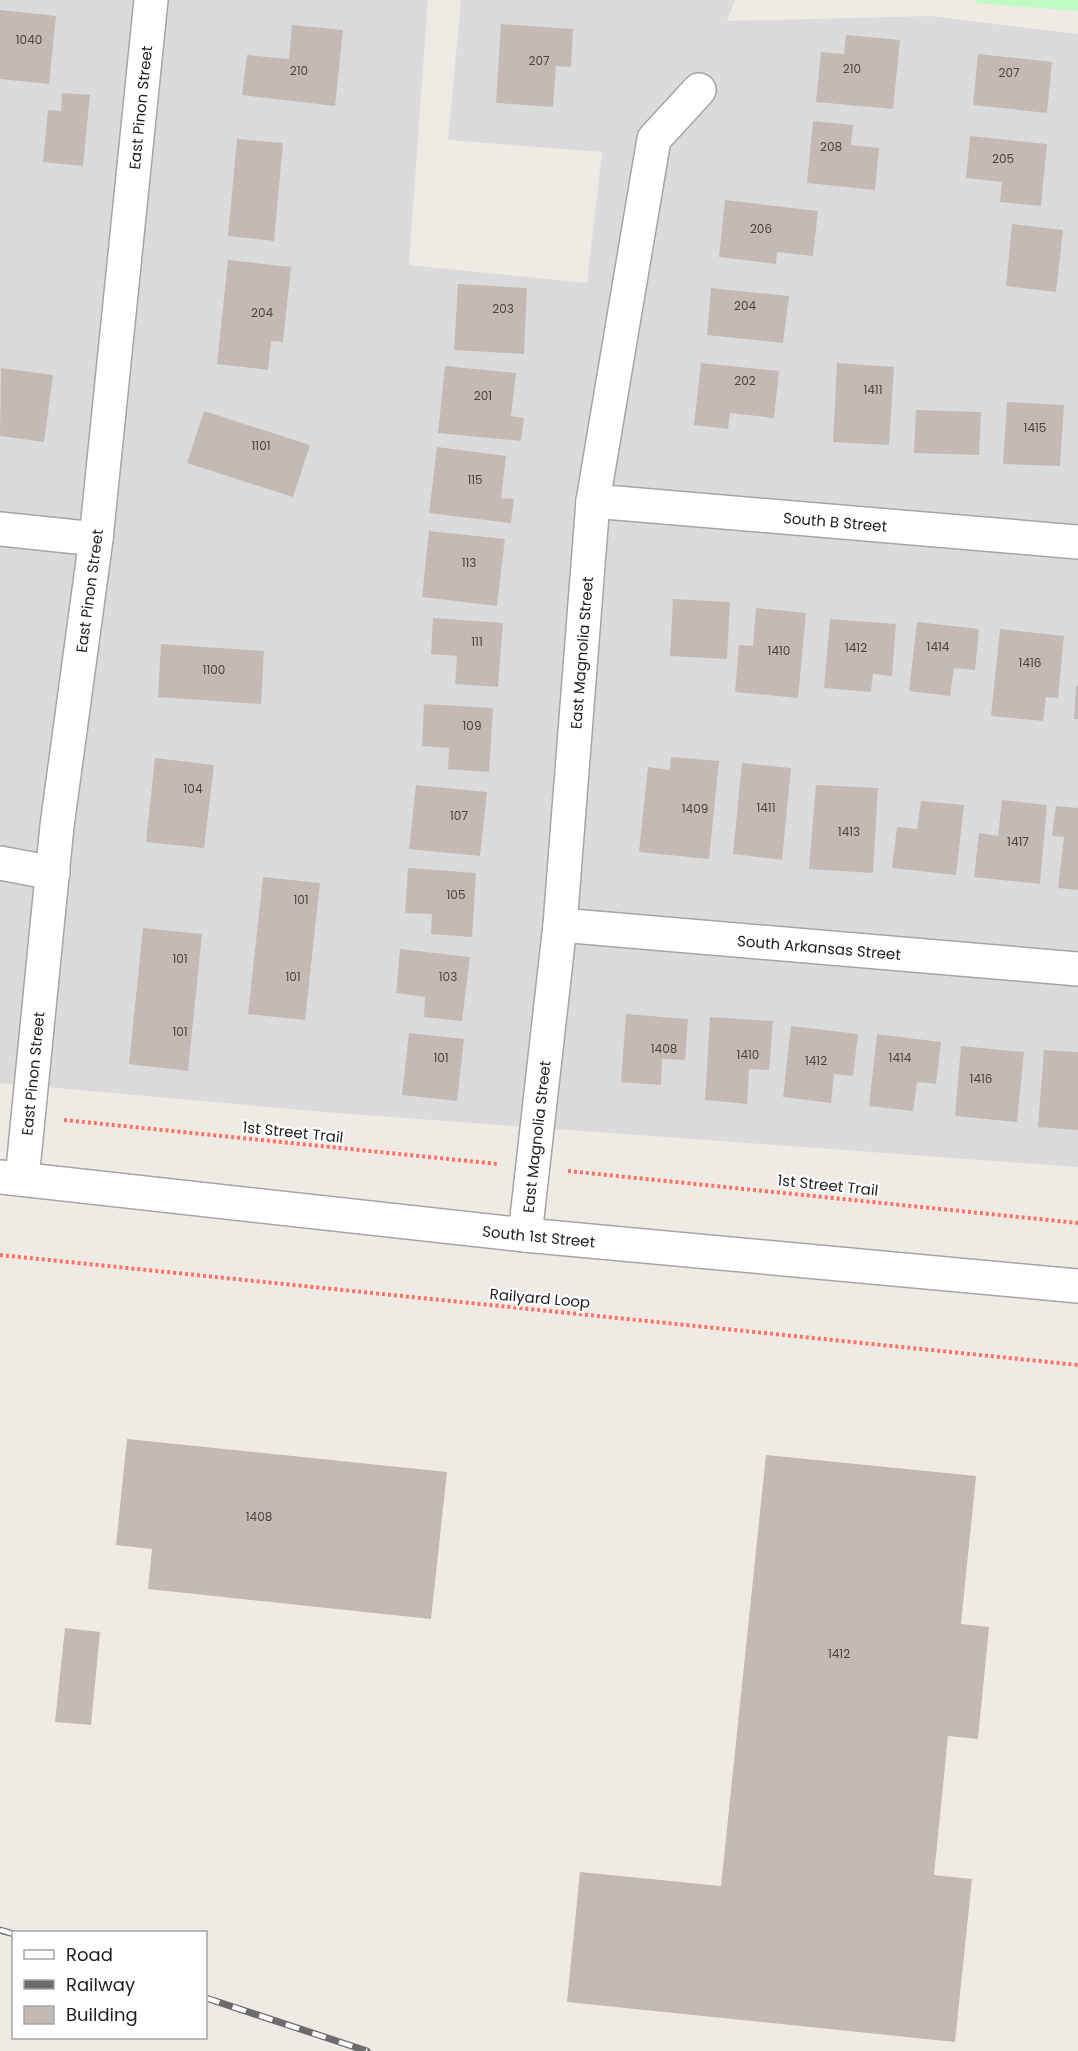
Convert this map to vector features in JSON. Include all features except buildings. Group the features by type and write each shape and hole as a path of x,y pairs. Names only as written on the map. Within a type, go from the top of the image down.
{"street":[{"name":"East Pinon Street","path":"11,1178 96,539 151,0"},
{"name":"East Magnolia Street","path":"525,1235 560,925 593,501 654,139 699,90"},
{"name":"South B Street","path":"593,501 1078,542"},
{"path":"0,529 96,539"},
{"path":"0,863 53,873"},
{"name":"South Arkansas Street","path":"560,925 1078,969"},
{"name":"South 1st Street","path":"11,1178 525,1235 1078,1286"}],"path":[{"name":"1st Street Trail","path":"78,1122 506,1165"},
{"name":"1st Street Trail","path":"575,1172 1078,1223"},
{"name":"Railyard Loop","path":"0,1255 1078,1365"}],"shaded area":[{"path":"0,0 428,0 409,265 587,283 602,152 448,140 461,0 735,0 727,21 930,16 1078,34 1078,1167 336,1113 0,1083"}],"green space":[{"path":"975,0 1078,0 1078,11 975,3"}],"railway":[{"path":"0,1930 12,1933"},
{"path":"207,1998 367,2051"}]}
